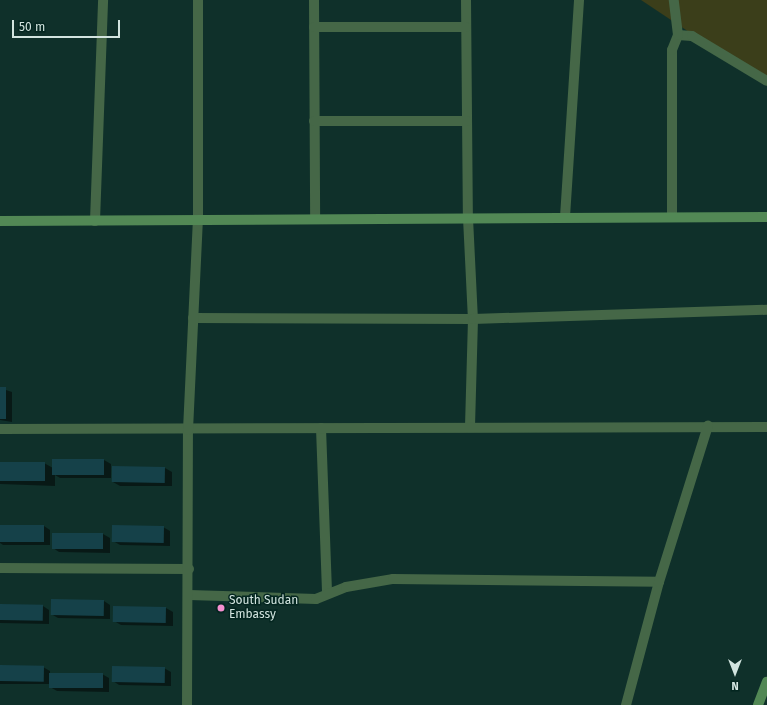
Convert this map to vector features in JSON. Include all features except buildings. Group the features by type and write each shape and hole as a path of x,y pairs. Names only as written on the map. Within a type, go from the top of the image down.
{"street":[{"path":"95,220 103,0"},
{"path":"187,705 189,596 188,430 198,220 198,0"},
{"path":"314,0 315,219"},
{"path":"466,0 468,218 473,319 470,427"},
{"path":"566,217 579,0"},
{"path":"672,217 672,50 678,35 674,0"},
{"path":"314,27 466,27"},
{"path":"678,35 692,36 767,81"},
{"path":"314,121 467,121"},
{"path":"0,221 767,217"},
{"path":"193,318 473,319 767,310"},
{"path":"626,705 659,582 708,426"},
{"path":"0,429 188,430 470,427 767,427"},
{"path":"322,428 327,594"},
{"path":"0,568 189,570"},
{"path":"189,596 316,599 346,587 393,579 659,582"},
{"path":"758,705 767,682"}],"green space":[{"path":"641,0 767,0 767,84"}],"place":[{"name":"South Sudan Embassy","path":"221,608"}]}
